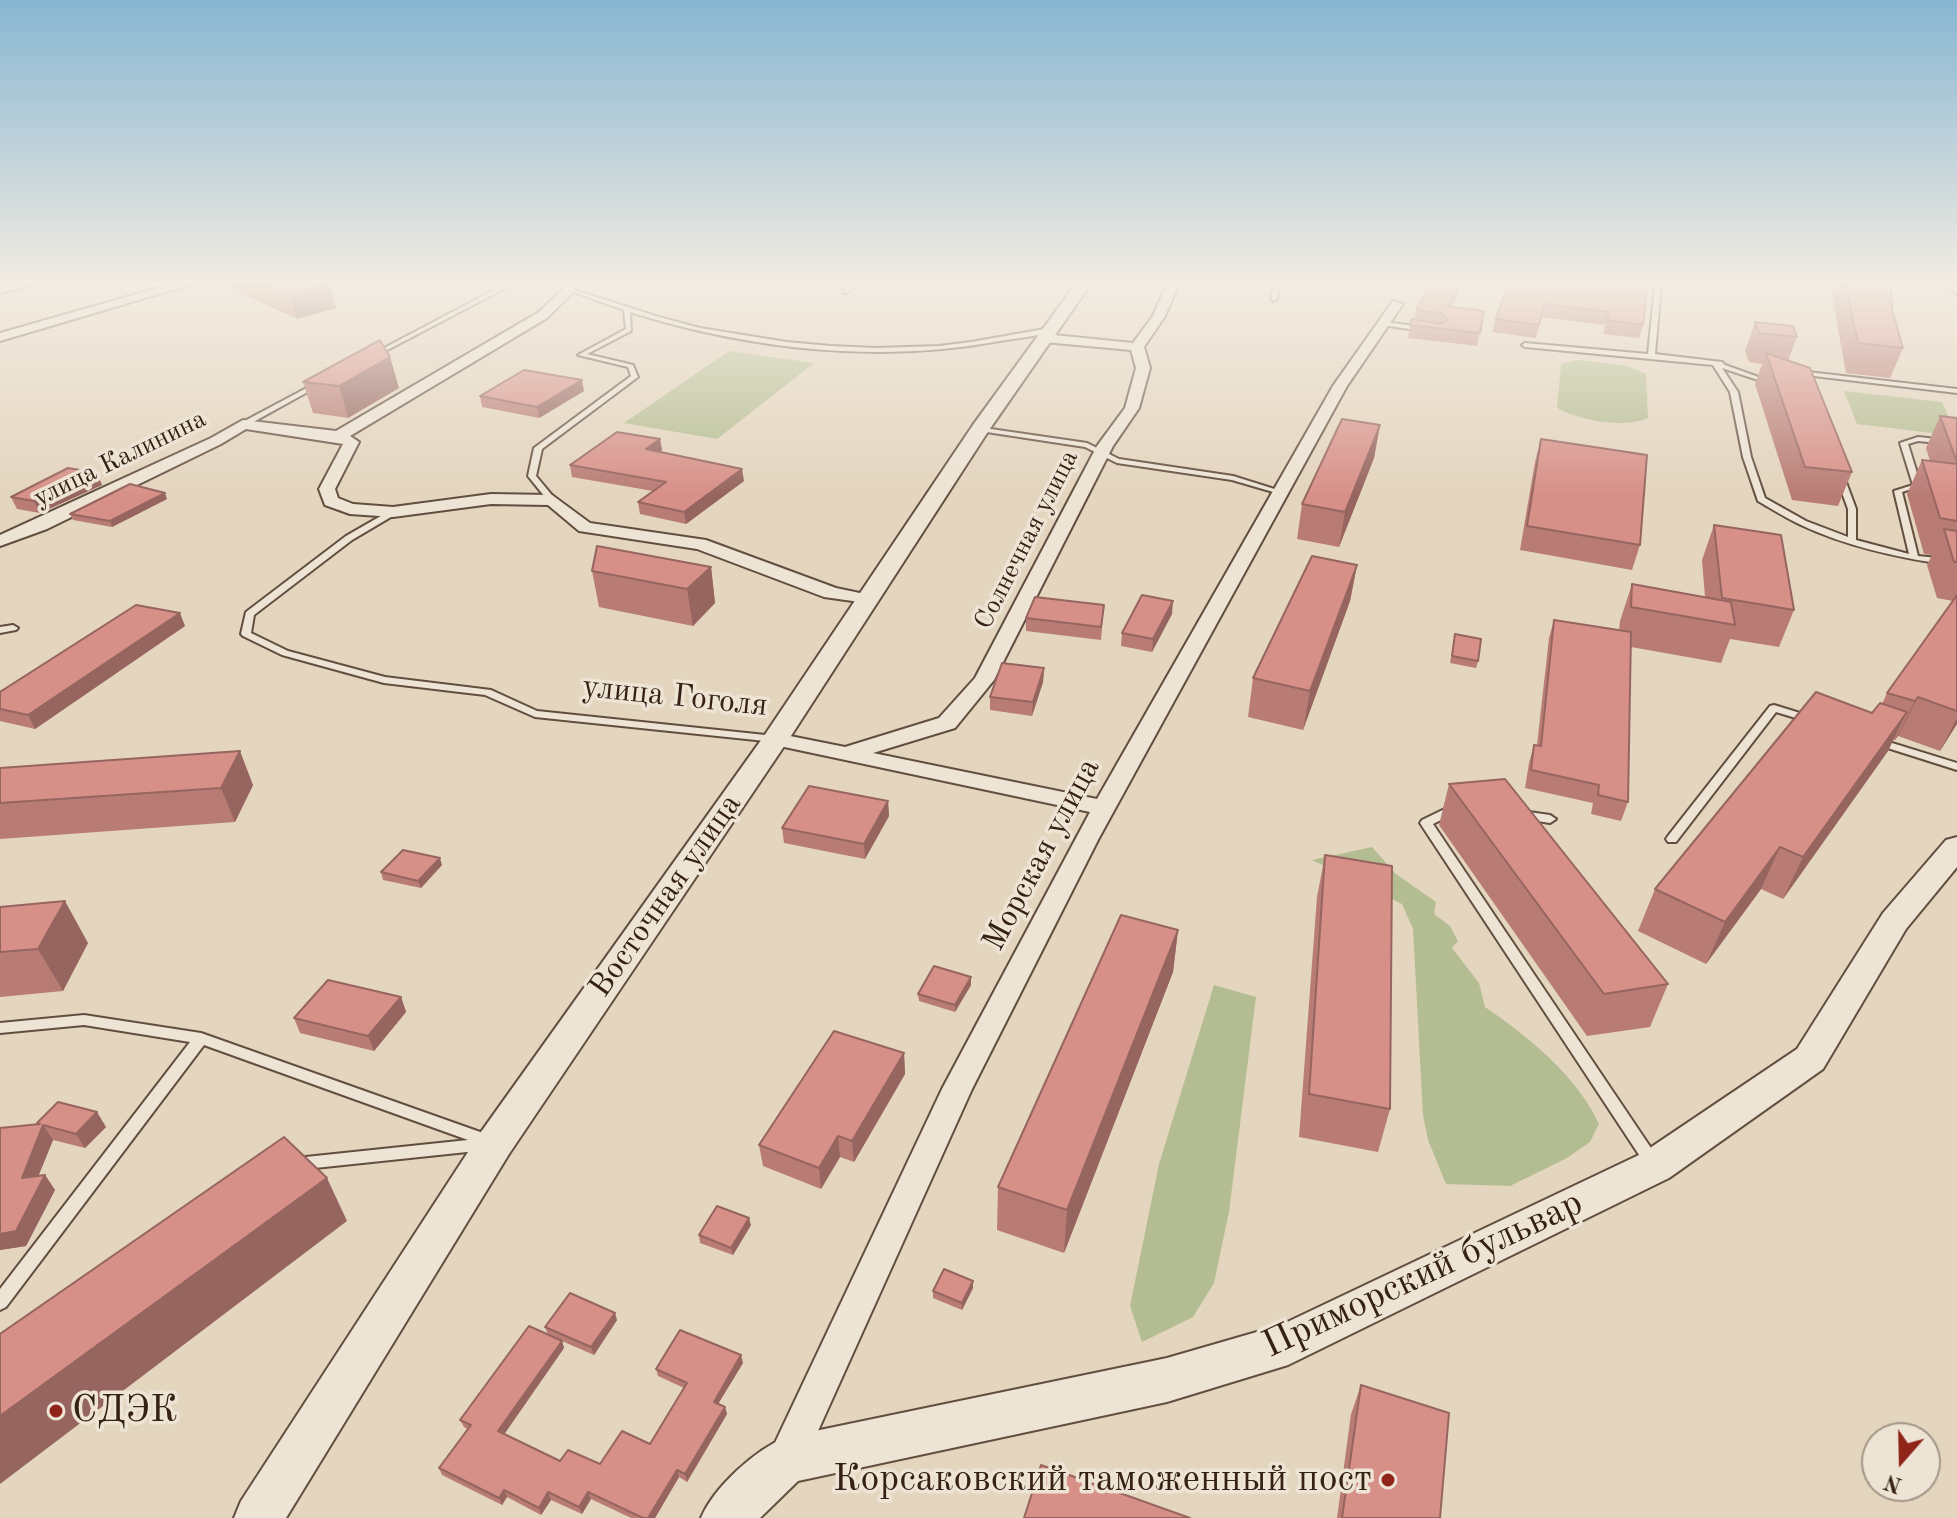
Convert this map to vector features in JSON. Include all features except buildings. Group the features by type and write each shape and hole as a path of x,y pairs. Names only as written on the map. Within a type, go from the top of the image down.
{"street":[{"path":"339,436 479,353"},
{"name":"Восточная улица","path":"258,1518 495,1143 775,739 1034,353"},
{"name":"Солнечная улица","path":"849,753 947,723 984,680 1100,455 1132,408 1143,368 1139,353"},
{"name":"Морская улица","path":"786,1460 957,1089 1104,808 1340,386 1363,353"},
{"path":"243,424 339,436 351,442 327,489 331,501 350,509 393,512 491,499 552,500 585,527 700,544 831,593 867,600"},
{"name":"улица Калинина","path":"0,541 55,519 243,424"},
{"name":"улица Гоголя","path":"775,739 1104,808"},
{"name":"Приморский бульвар","path":"786,1460 1167,1380 1288,1344 1655,1166 1810,1059 1894,921 1957,847"},
{"path":"725,1518 786,1460"}],"lane":[{"path":"366,359 378,353"},
{"path":"552,500 532,476 538,448 635,377 631,366 581,355 585,353"},
{"path":"1615,353 1763,369"},
{"path":"1716,364 1785,388"},
{"path":"1716,364 1734,392 1747,457 1761,499 1803,523 1852,542 1914,558 1957,563"},
{"path":"1793,373 1957,391"},
{"name":"улица Калинина","path":"243,424 325,381"},
{"path":"980,429 1087,445 1100,455 1154,468 1233,478 1280,492"},
{"path":"1914,558 1898,491 1917,486 1904,443 1918,439 1957,443"},
{"path":"1836,467 1852,509 1852,542"},
{"name":"улица Гоголя","path":"393,512 349,538 249,614 246,634 285,653 384,680 487,692 535,714 775,739"},
{"path":"0,630 13,628"},
{"path":"1672,839 1774,708 1816,721"},
{"path":"1873,739 1957,767"},
{"path":"1471,809 1458,808 1426,823 1655,1166"},
{"path":"1509,814 1550,819"},
{"path":"0,1028 84,1020 201,1038 495,1143"},
{"path":"0,1302 201,1038"},
{"path":"279,1173 291,1164 495,1143"}],"green space":[{"path":"726,353 814,363 717,439 624,423"},
{"path":"1579,360 1628,366 1646,374 1648,418 1627,423 1602,422 1557,408 1561,364"},
{"path":"1844,391 1942,402 1957,436 1857,424"},
{"path":"1372,847 1396,874 1436,902 1434,914 1450,926 1458,941 1452,948 1479,983 1485,1007 1550,1059 1590,1106 1599,1124 1590,1142 1567,1158 1510,1186 1446,1184 1428,1140 1423,1115 1413,929 1402,904 1312,860"},
{"path":"1214,985 1256,997 1229,1212 1214,1283 1193,1317 1142,1342 1130,1306 1159,1164"}],"place":[{"name":"СДЭК","path":"56,1411"},
{"name":"Корсаковский таможенный пост","path":"1388,1480"}]}
